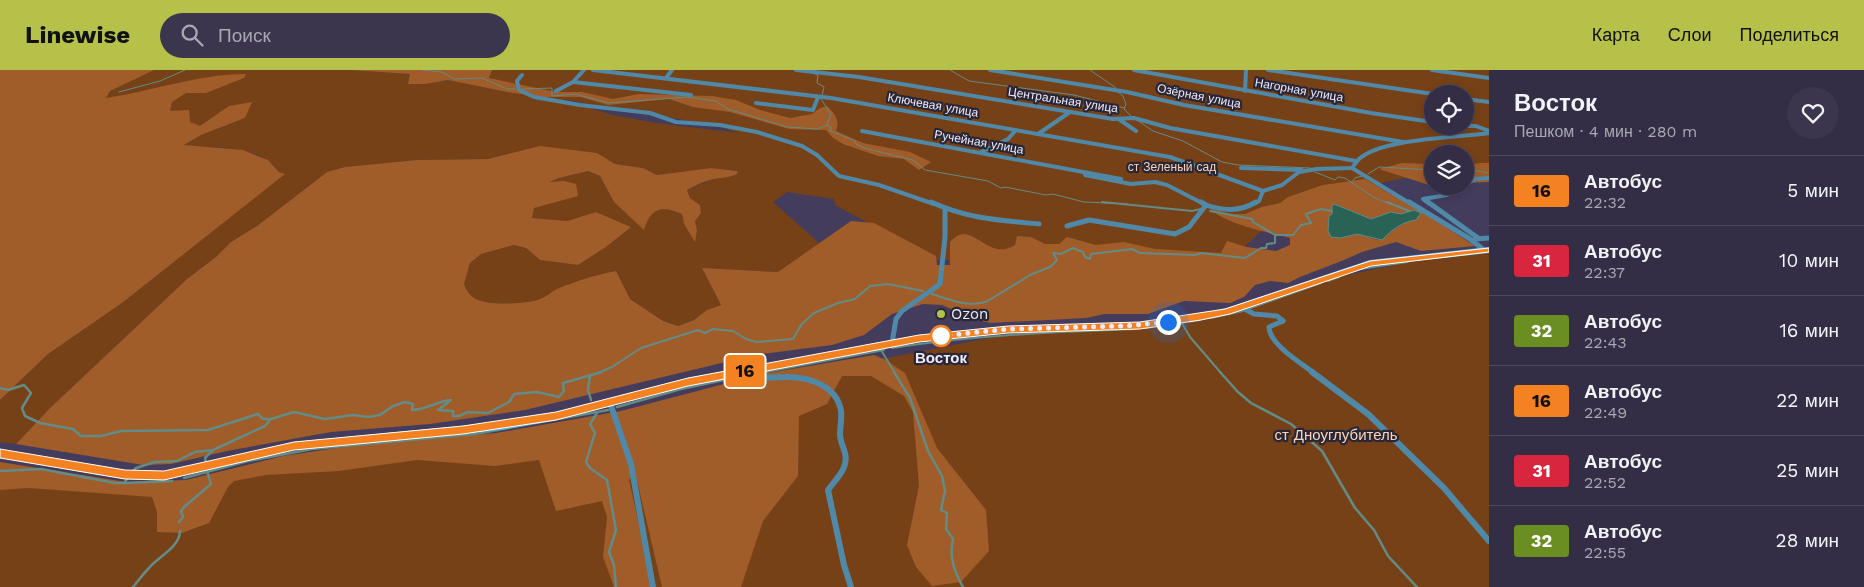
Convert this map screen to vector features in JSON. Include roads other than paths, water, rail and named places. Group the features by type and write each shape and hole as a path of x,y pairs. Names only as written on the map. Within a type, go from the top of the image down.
{"street":[{"path":"556,91 573,82 584,70"},
{"name":"Ключевая улица","path":"594,70 818,97 1170,157 1263,191"},
{"path":"666,78 672,70"},
{"name":"Центральная улица","path":"796,70 860,77 1120,120 1134,118 1170,128 1356,161"},
{"path":"860,77 862,70"},
{"name":"Озёрная улица","path":"990,70 1118,90 1184,105 1405,143"},
{"name":"Нагорная улица","path":"1134,70 1245,91 1424,121"},
{"path":"1245,91 1246,70"},
{"path":"1268,70 1424,93"},
{"path":"1432,70 1489,78"},
{"path":"522,75 517,81 519,90 534,97 580,105 650,113 676,122 720,124 763,134 802,146 817,154 839,176 879,185 921,198 945,209 968,216 1039,224"},
{"path":"573,82 691,95"},
{"path":"756,103 813,110 818,97"},
{"path":"1474,100 1489,102"},
{"path":"1038,134 1070,112"},
{"path":"1120,120 1136,131"},
{"path":"1474,126 1489,132"},
{"path":"980,152 1008,139 1016,130"},
{"name":"Ручейная улица","path":"862,131 1121,179"},
{"path":"1352,168 1356,161 1365,155 1405,143 1489,132"},
{"path":"1241,168 1308,171 1352,168 1487,250"},
{"path":"1086,175 1131,184 1155,182 1167,184 1206,205 1227,211 1244,209 1259,201 1263,191 1282,185 1292,176 1308,171"},
{"path":"1474,180 1489,178"},
{"path":"1447,195 1423,199 1478,238"},
{"path":"1067,226 1089,220 1175,234 1182,232 1195,222 1206,205"},
{"path":"892,343 896,319 902,311 940,284 942,253 947,223 945,209"},
{"path":"1470,239 1489,238"},
{"path":"0,454 125,475 178,474 294,446 501,426 556,416 688,382 892,343 1008,329 1140,325 1201,317 1241,307 1370,263 1487,250"},
{"path":"1241,307 1254,314 1277,316 1283,321 1269,327 1269,331 1281,348 1368,414 1444,488 1489,541"},
{"path":"752,370 764,378 791,377 808,380 828,388 836,394 841,412 840,436 847,461 844,469 828,490 844,565 851,587"},
{"path":"610,403 630,464 653,587"}],"waterway":[{"path":"119,92 160,81 185,70"},
{"path":"422,70 442,72 454,79 482,78 507,89 515,89"},
{"path":"950,70 969,81 1074,95 1124,108"},
{"path":"1090,70 1116,88"},
{"path":"815,74 818,75 817,83 824,87 822,96"},
{"path":"522,89 552,88 552,96 575,94 609,103 686,97 716,101 728,109 787,127 817,129 827,125"},
{"path":"1118,92 1123,96 1126,104 1124,109 1132,117"},
{"path":"821,99 831,114 827,125"},
{"path":"1137,120 1153,131 1183,141 1222,162 1238,165 1310,168"},
{"path":"827,125 832,128 829,130 855,141 856,144 864,148 913,160 925,170 988,181 1001,188 1005,187 1046,195 1053,194 1084,202 1117,204"},
{"path":"1368,174 1379,167 1424,170"},
{"path":"1474,170 1489,173"},
{"path":"1315,172 1335,180 1338,177 1345,178 1375,198 1390,204"},
{"path":"1352,182 1355,178 1362,176"},
{"path":"1102,202 1117,204"},
{"path":"1387,202 1409,211"},
{"path":"1117,204 1128,204"},
{"path":"1117,204 1192,211 1201,209"},
{"path":"1275,235 1293,235 1301,225 1311,223 1306,214 1321,209 1332,211"},
{"path":"1210,211 1252,219 1253,222 1275,235"},
{"path":"932,294 965,303 986,302 1032,274 1050,267 1057,260 1053,253 1061,254 1073,248 1083,252 1085,257 1090,259 1091,254 1132,249 1140,253 1195,255 1201,253 1245,258 1261,248 1266,248 1267,244 1275,243 1275,235"},
{"path":"1360,269 1408,262"},
{"path":"1328,281 1339,277"},
{"path":"1248,309 1321,283"},
{"path":"598,373 612,367 641,348 698,330 705,333 713,329 733,331 746,339 757,342 793,339 801,325 814,313 838,303 855,299 870,286 888,284 923,291"},
{"path":"1211,318 1243,311"},
{"path":"1146,328 1200,320"},
{"path":"1182,323 1190,337 1221,373"},
{"path":"892,348 984,337 1137,329"},
{"path":"763,373 881,351"},
{"path":"881,351 895,373"},
{"path":"590,375 602,372"},
{"path":"763,373 768,372"},
{"path":"894,372 910,398 928,451 942,476 945,491 941,510 947,513 946,529 953,539 953,564 963,587"},
{"path":"1220,372 1251,403 1291,424 1322,451 1355,508 1374,530 1388,556 1417,587"},
{"path":"0,388 8,390 24,385 31,393 22,408 25,416 40,423 73,429 81,436 101,436 121,431 208,430 258,414 263,419 271,419 294,412 325,419 353,415 368,417 380,415 393,406 405,402 413,404 412,410 422,409 451,400 438,410 453,411 453,416 459,416 468,412 488,413 509,402 514,394 537,392 559,397 564,391 563,383 590,375"},
{"path":"590,375 588,390 591,400"},
{"path":"617,407 681,389 738,377"},
{"path":"207,472 248,461 312,449 475,434 608,410"},
{"path":"597,413 590,424 595,433 586,462 590,468 607,480 616,530 609,552 614,565 616,587"},
{"path":"213,450 265,426 270,420"},
{"path":"133,471 136,468 155,462 177,461 195,452 213,450"},
{"path":"206,462 205,458 213,450"},
{"path":"0,471 41,469 124,483"},
{"path":"179,522 183,517 181,511 184,507 211,484 207,472"},
{"path":"184,478 207,472"},
{"path":"124,483 127,479"},
{"path":"124,483 172,481"},
{"path":"133,587 153,564 173,547 180,531"}],"place":[{"name":"Ozon","path":"941,314"},
{"name":"Восток","path":"941,336"}],"park label":[{"name":"ст Зеленый сад","path":"1172,167"},
{"name":"ст Дноуглубитель","path":"1336,435"}]}
